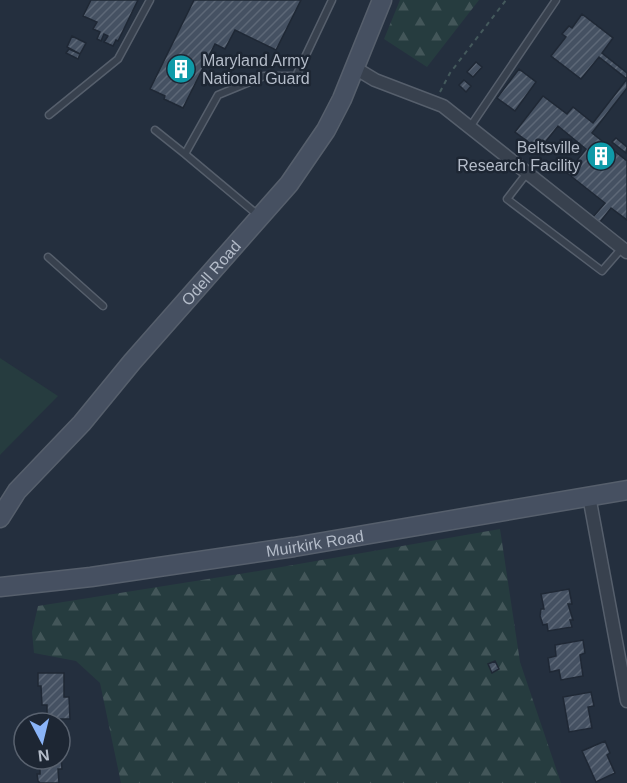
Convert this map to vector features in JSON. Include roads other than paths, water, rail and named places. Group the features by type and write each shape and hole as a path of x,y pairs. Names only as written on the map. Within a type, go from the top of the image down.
{"street":[{"name":"Odell Road","path":"0,518 18,491 82,423 289,184 327,130 382,0"},
{"path":"355,68 375,80 437,104 470,127 625,250"},
{"name":"Muirkirk Road","path":"0,587 91,577 294,547 627,490"},
{"path":"589,496 627,701"}],"lane":[{"path":"49,115 118,59 150,0"},
{"path":"185,154 218,95 264,76 296,76 332,0"},
{"path":"470,127 556,0"},
{"path":"155,130 259,217"},
{"path":"527,173 507,199 602,271 625,250"},
{"path":"48,257 103,306"}],"place":[{"name":"Maryland Army National Guard","path":"181,69"},
{"name":"Beltsville Research Facility","path":"601,156"}]}
